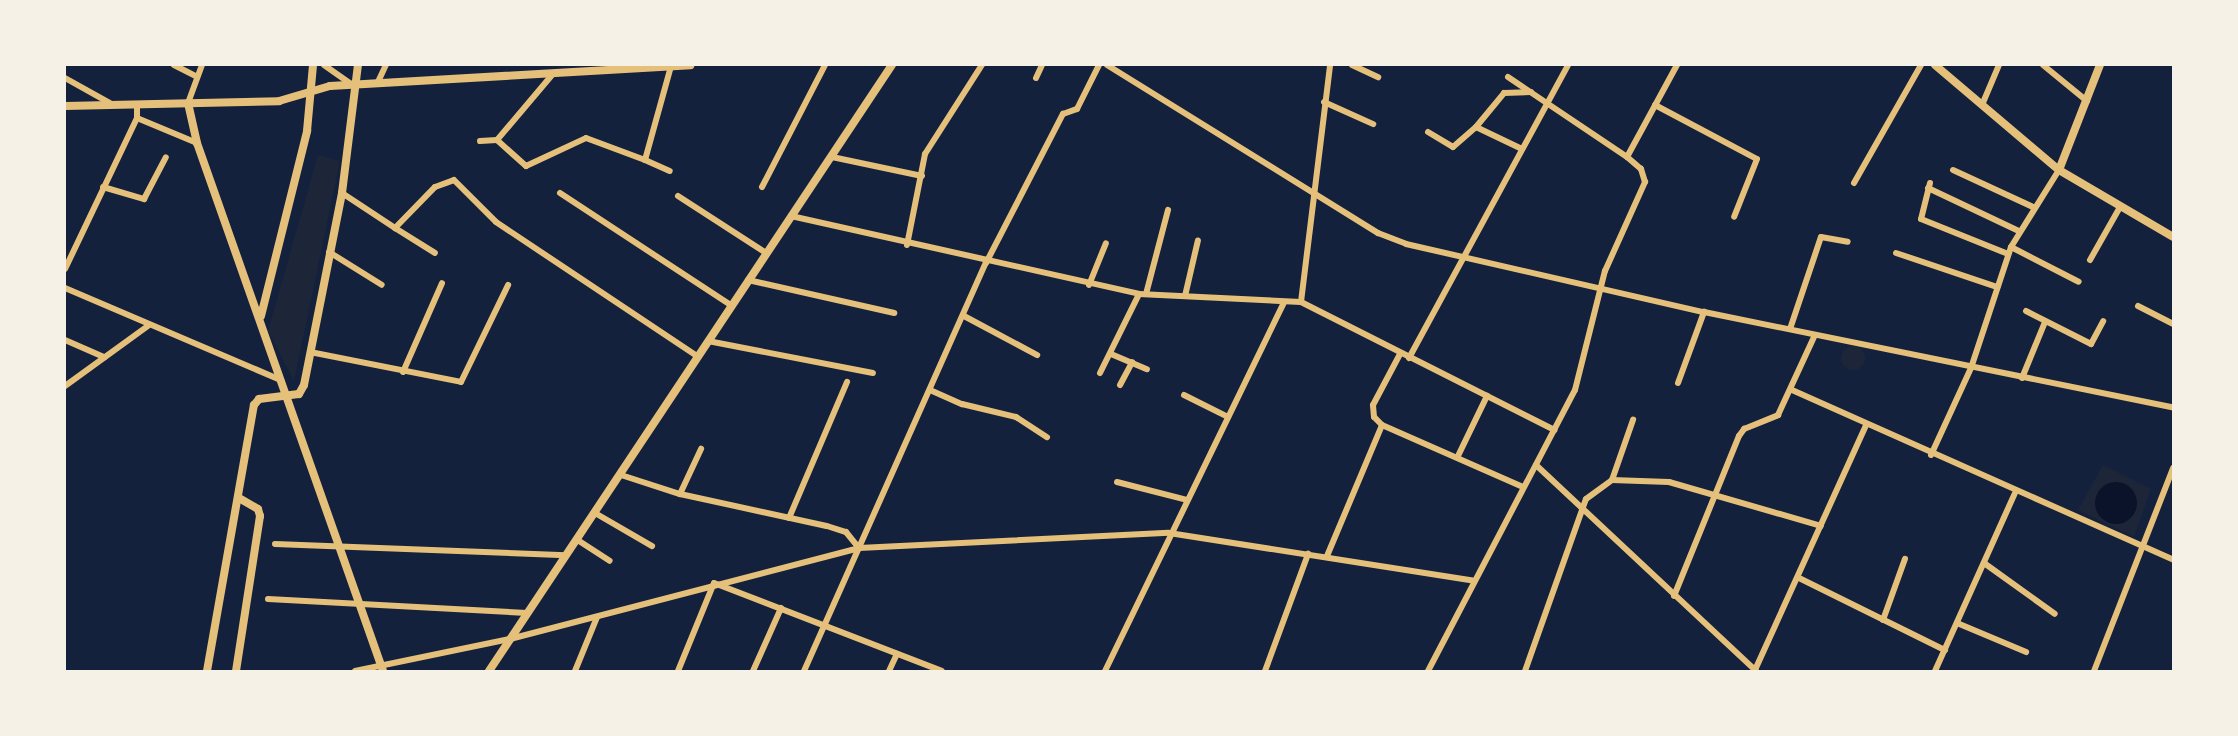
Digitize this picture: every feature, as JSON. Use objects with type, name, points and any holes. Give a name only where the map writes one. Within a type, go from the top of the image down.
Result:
[{"type":"street","points":[[174,65],[196,76]]},
{"type":"street","points":[[202,65],[188,103],[197,143],[289,395],[382,669]]},
{"type":"street","points":[[261,316],[307,131],[313,65]]},
{"type":"street","points":[[324,65],[355,87]]},
{"type":"street","points":[[207,671],[254,405],[259,399],[302,391],[342,193],[358,65]]},
{"type":"street","points":[[376,86],[386,65]]},
{"type":"street","points":[[522,77],[526,65]]},
{"type":"street","points":[[65,106],[279,101],[330,86],[376,86],[690,65]]},
{"type":"street","points":[[762,187],[825,65]]},
{"type":"street","points":[[489,671],[892,65]]},
{"type":"street","points":[[907,245],[933,138],[982,65]]},
{"type":"street","points":[[1036,78],[1042,65]]},
{"type":"street","points":[[804,671],[986,263],[1063,114],[1077,109],[1100,65]]},
{"type":"street","points":[[1107,65],[1378,233],[1462,256],[1704,312],[2173,407]]},
{"type":"street","points":[[1301,302],[1311,191],[1330,65]]},
{"type":"street","points":[[1352,65],[1378,77]]},
{"type":"street","points":[[1409,358],[1568,65]]},
{"type":"street","points":[[1627,158],[1677,65]]},
{"type":"street","points":[[1854,183],[1921,65]]},
{"type":"street","points":[[1982,105],[1998,65]]},
{"type":"street","points":[[2043,65],[2087,101]]},
{"type":"street","points":[[1931,455],[1971,368],[2010,251],[2033,207],[2059,170],[2100,65]]},
{"type":"street","points":[[645,160],[671,66]]},
{"type":"street","points":[[1941,67],[2059,170],[2173,237]]},
{"type":"street","points":[[497,140],[552,75]]},
{"type":"street","points":[[1428,671],[1575,390],[1599,289],[1645,181],[1641,169],[1627,158],[1508,77]]},
{"type":"street","points":[[65,78],[110,103]]},
{"type":"street","points":[[1428,132],[1453,147],[1476,127],[1504,93],[1533,92]]},
{"type":"street","points":[[1324,102],[1373,124]]},
{"type":"street","points":[[65,269],[137,118],[137,104]]},
{"type":"street","points":[[1655,105],[1757,159],[1734,216]]},
{"type":"street","points":[[137,118],[197,143]]},
{"type":"street","points":[[1476,127],[1522,149]]},
{"type":"street","points":[[480,141],[497,140],[526,166],[586,138],[670,171]]},
{"type":"street","points":[[103,187],[144,199],[166,157]]},
{"type":"street","points":[[832,157],[922,176]]},
{"type":"street","points":[[1953,170],[2033,207]]},
{"type":"street","points":[[396,228],[435,187],[454,180],[496,222],[697,356]]},
{"type":"street","points":[[2019,231],[1929,186],[1921,219],[2010,251],[2079,282]]},
{"type":"street","points":[[342,193],[435,253]]},
{"type":"street","points":[[560,193],[732,306]]},
{"type":"street","points":[[678,196],[766,253]]},
{"type":"street","points":[[2090,260],[2120,207]]},
{"type":"street","points":[[1100,373],[1143,294],[1168,209]]},
{"type":"street","points":[[791,216],[1089,285],[1143,294],[1301,302],[1554,430]]},
{"type":"street","points":[[1790,329],[1821,237],[1848,242]]},
{"type":"street","points":[[1185,296],[1198,240]]},
{"type":"street","points":[[1089,285],[1106,243]]},
{"type":"street","points":[[329,252],[382,285]]},
{"type":"street","points":[[1896,253],[1997,288]]},
{"type":"street","points":[[748,280],[894,313]]},
{"type":"street","points":[[403,372],[442,284]]},
{"type":"street","points":[[310,352],[461,382],[508,285]]},
{"type":"street","points":[[65,288],[148,326],[283,381]]},
{"type":"street","points":[[1105,671],[1169,533],[1284,303]]},
{"type":"street","points":[[2138,306],[2173,324]]},
{"type":"street","points":[[2026,311],[2091,344],[2103,321]]},
{"type":"street","points":[[1678,383],[1704,312]]},
{"type":"street","points":[[964,316],[1037,355]]},
{"type":"street","points":[[2022,378],[2045,322]]},
{"type":"street","points":[[65,386],[148,326]]},
{"type":"street","points":[[1674,596],[1739,436],[1744,429],[1778,415],[1792,390],[1815,335]]},
{"type":"street","points":[[65,340],[104,357]]},
{"type":"street","points":[[708,341],[873,373]]},
{"type":"street","points":[[1111,354],[1147,369]]},
{"type":"street","points":[[1400,354],[1373,405],[1374,417],[1382,425],[1458,456],[1523,487]]},
{"type":"street","points":[[1121,385],[1132,362]]},
{"type":"street","points":[[789,518],[848,382]]},
{"type":"street","points":[[930,390],[962,404],[1016,417],[1047,437]]},
{"type":"street","points":[[1792,390],[2015,493],[2173,560]]},
{"type":"street","points":[[1184,395],[1228,417]]},
{"type":"street","points":[[1458,456],[1487,396]]},
{"type":"street","points":[[1612,480],[1633,420]]},
{"type":"street","points":[[1327,556],[1382,425]]},
{"type":"street","points":[[1536,464],[1755,671],[1866,425]]},
{"type":"street","points":[[680,494],[701,449]]},
{"type":"street","points":[[2094,671],[2173,468]]},
{"type":"street","points":[[621,475],[680,494],[846,533],[859,548]]},
{"type":"street","points":[[1525,671],[1584,508],[1593,490],[1612,480],[1669,482],[1821,526]]},
{"type":"street","points":[[1117,482],[1186,500]]},
{"type":"street","points":[[1935,671],[2015,493]]},
{"type":"street","points":[[236,671],[260,516],[258,509],[239,498]]},
{"type":"street","points":[[594,513],[652,546]]},
{"type":"street","points":[[355,671],[382,669],[510,639],[714,583],[859,548],[1169,533],[1474,581]]},
{"type":"street","points":[[576,539],[610,561]]},
{"type":"street","points":[[275,544],[566,555]]},
{"type":"street","points":[[1265,671],[1308,554]]},
{"type":"street","points":[[1883,620],[1905,559]]},
{"type":"street","points":[[1984,562],[2055,614]]},
{"type":"street","points":[[1798,578],[1945,650]]},
{"type":"street","points":[[714,583],[942,671]]},
{"type":"street","points":[[678,671],[714,583]]},
{"type":"street","points":[[268,599],[527,613]]},
{"type":"street","points":[[754,671],[781,608]]},
{"type":"street","points":[[575,671],[597,617]]},
{"type":"street","points":[[1957,623],[2026,652]]},
{"type":"street","points":[[889,671],[897,654]]},
{"type":"shaded area","points":[[318,155],[340,161],[294,381],[268,331]]},
{"type":"shaded area","points":[[1853,346],[1861,350],[1865,358],[1861,366],[1853,370],[1845,366],[1841,358],[1845,350]]},
{"type":"shaded area","points":[[2103,465],[2151,489],[2134,537],[2078,510]]},
{"type":"shaded area","points":[[2116,482],[2131,488],[2137,503],[2131,518],[2116,524],[2101,518],[2095,503],[2101,488]]}]
